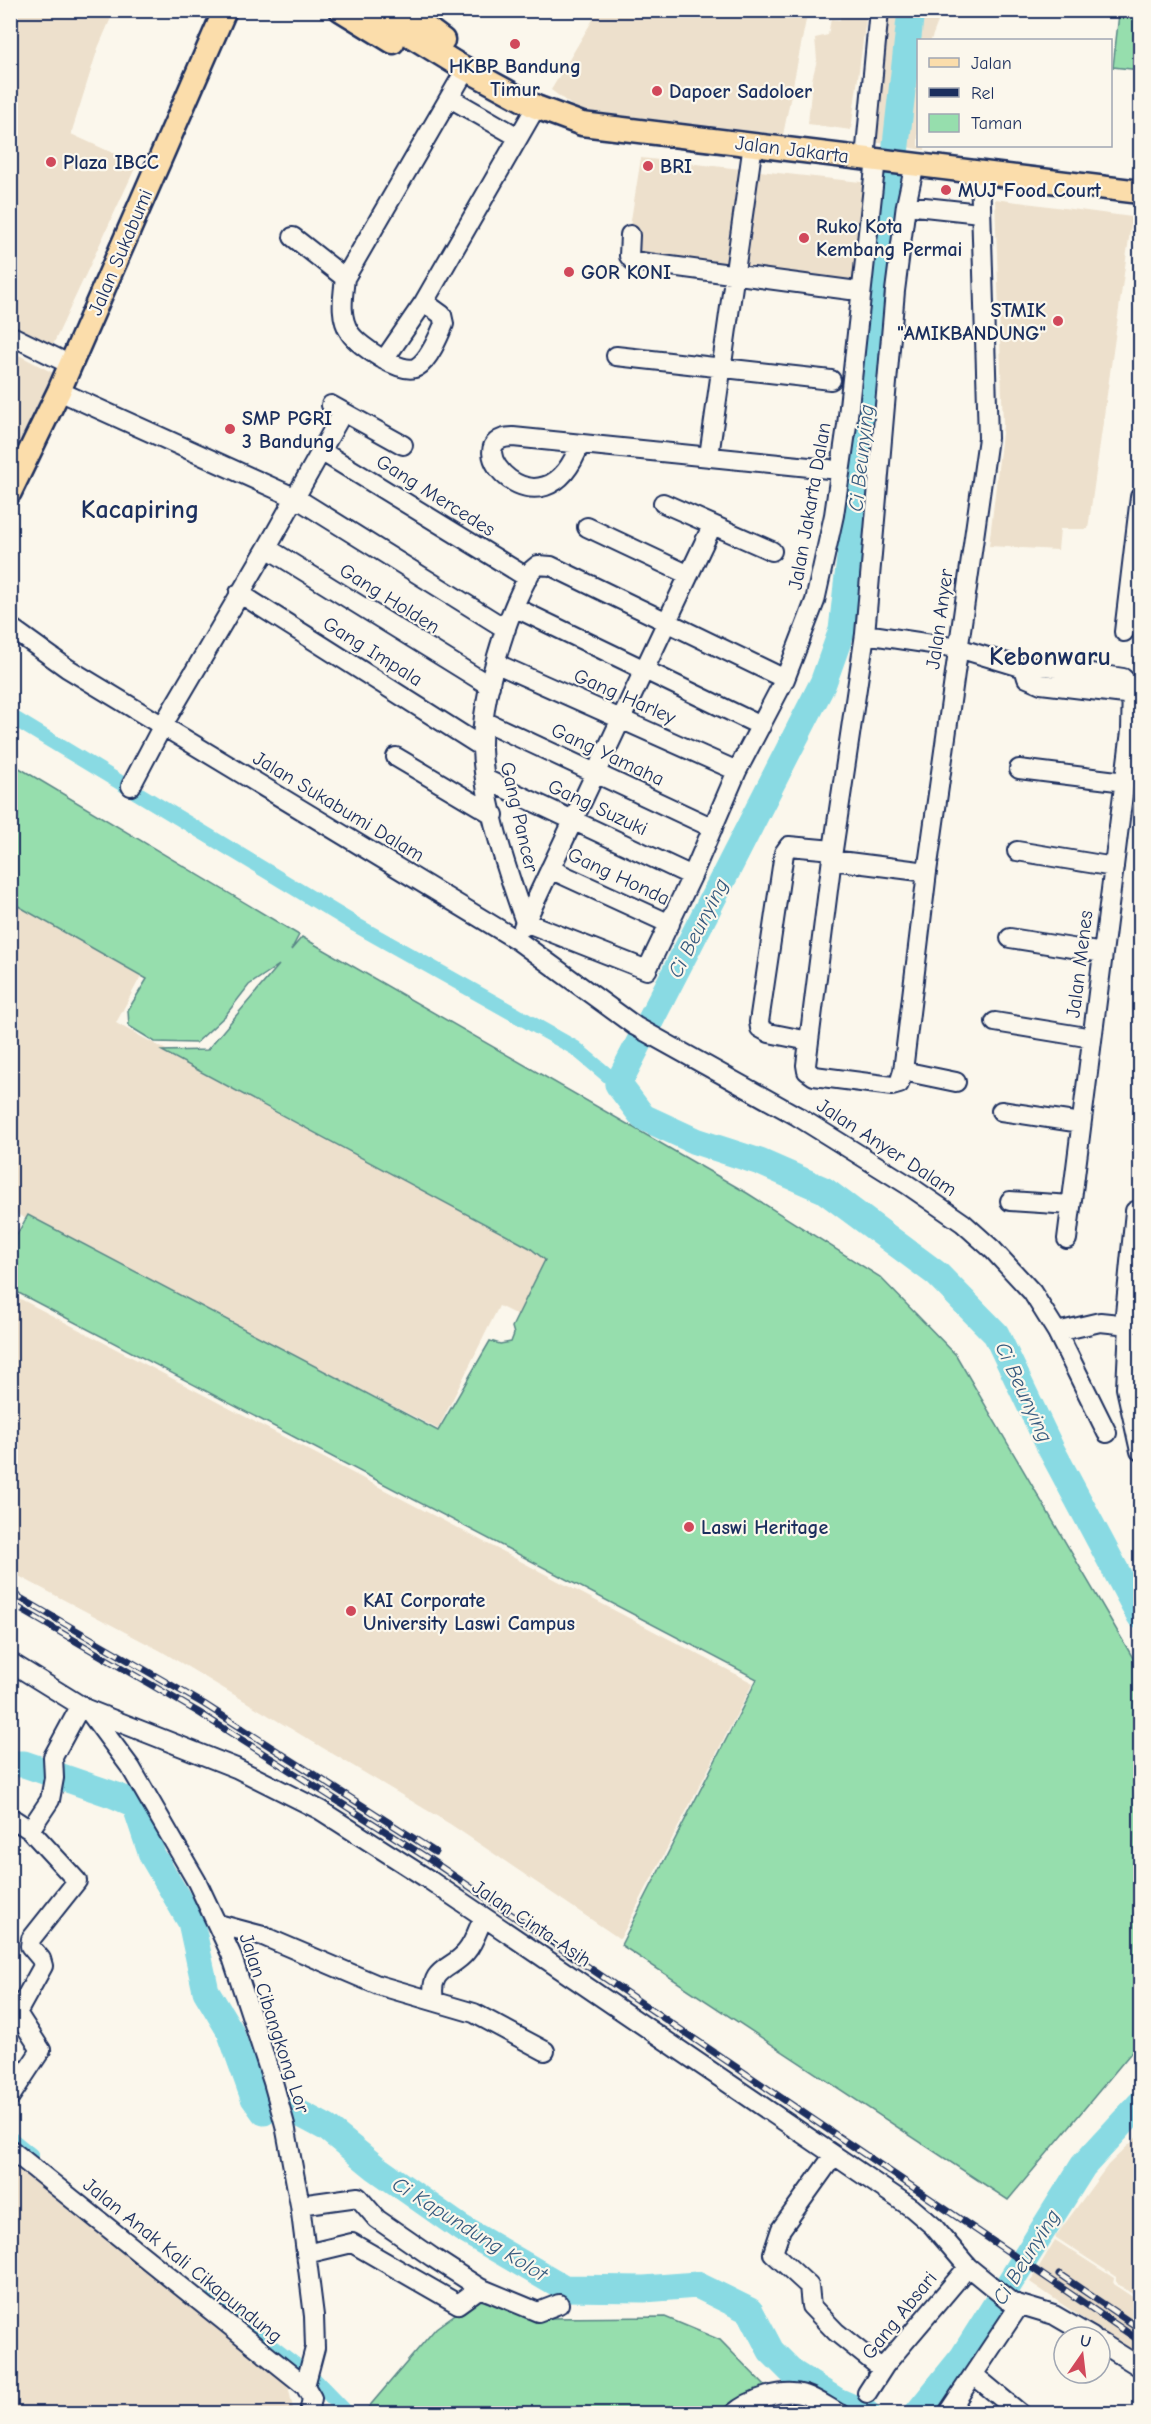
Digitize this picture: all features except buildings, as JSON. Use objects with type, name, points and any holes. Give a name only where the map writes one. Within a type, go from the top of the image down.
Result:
[{"type":"main road","name":"Jalan Sukabumi","points":[[10,492],[59,391],[225,10]]},
{"type":"main road","name":"Jalan Jakarta","points":[[341,10],[358,23],[438,67],[462,67],[536,107],[582,124],[1140,192]]},
{"type":"main road","points":[[369,10],[401,19],[452,46],[462,67]]},
{"type":"street","name":"Jalan Jakarta Dalan","points":[[525,922],[647,970],[692,876],[737,771],[785,679],[815,601],[834,515],[848,425],[874,159],[879,10]]},
{"type":"street","points":[[424,302],[442,315],[444,324],[419,367],[401,370],[350,334],[342,302],[345,278],[450,98],[462,67]]},
{"type":"street","points":[[450,98],[518,136]]},
{"type":"street","points":[[384,360],[424,302],[536,107]]},
{"type":"street","points":[[709,456],[753,144]]},
{"type":"street","points":[[913,164],[895,291],[865,634],[806,1065],[807,1071],[814,1076],[892,1086],[901,1081],[903,1071],[956,1082]]},
{"type":"street","name":"Jalan Anyer","points":[[903,1071],[927,872],[988,438],[980,172]]},
{"type":"street","points":[[906,205],[980,213]]},
{"type":"street","points":[[630,235],[629,256],[633,261],[850,290]]},
{"type":"street","points":[[293,237],[345,278]]},
{"type":"street","points":[[10,335],[71,364]]},
{"type":"street","points":[[616,356],[831,381]]},
{"type":"street","points":[[59,391],[296,498],[506,629]]},
{"type":"street","points":[[131,786],[163,725],[296,498],[321,451],[337,409],[403,445]]},
{"type":"street","points":[[580,444],[829,469]]},
{"type":"street","name":"Gang Mercedes","points":[[321,451],[528,578]]},
{"type":"street","points":[[1124,632],[1140,497]]},
{"type":"street","points":[[663,503],[772,551]]},
{"type":"street","points":[[517,939],[712,526]]},
{"type":"street","points":[[588,527],[689,575]]},
{"type":"street","name":"Gang Holden","points":[[267,548],[490,686]]},
{"type":"street","points":[[528,578],[538,565],[551,566],[785,679]]},
{"type":"street","name":"Gang Pancer","points":[[525,922],[506,864],[485,779],[482,747],[484,721],[495,663],[506,629],[528,578]]},
{"type":"street","name":"Gang Impala","points":[[239,593],[482,747]]},
{"type":"street","points":[[516,608],[761,726]]},
{"type":"street","name":"Jalan Sukabumi Dalam","points":[[12,629],[67,668],[517,939],[635,1026]]},
{"type":"street","name":"Jalan Menes","points":[[865,634],[958,648],[1024,668],[1047,666],[1123,678],[1132,687],[1125,782],[1067,1239]]},
{"type":"street","name":"Gang Harley","points":[[495,663],[737,771]]},
{"type":"street","name":"Gang Yamaha","points":[[484,721],[713,828]]},
{"type":"street","points":[[396,757],[494,815]]},
{"type":"street","points":[[1019,769],[1125,782]]},
{"type":"street","name":"Gang Suzuki","points":[[485,779],[692,876]]},
{"type":"street","points":[[809,1041],[769,1033],[760,1028],[759,1022],[784,853],[789,846],[797,845],[833,855],[927,872]]},
{"type":"street","points":[[1017,851],[1114,867]]},
{"type":"street","name":"Gang Honda","points":[[550,869],[670,924]]},
{"type":"street","points":[[1010,938],[1103,953]]},
{"type":"street","points":[[995,1023],[1092,1038]]},
{"type":"street","name":"Jalan Anyer Dalam","points":[[635,1026],[797,1116],[908,1185],[963,1223],[1032,1292],[1057,1332],[1107,1433]]},
{"type":"street","points":[[1000,1111],[1081,1124]]},
{"type":"street","points":[[1010,1201],[1071,1204]]},
{"type":"street","points":[[1135,1211],[1125,1314],[1135,1323]]},
{"type":"street","points":[[1057,1332],[1100,1322],[1135,1323]]},
{"type":"street","points":[[1135,1323],[1125,1388],[1140,1451]]},
{"type":"street","name":"Jalan Cinta-Asih","points":[[10,1662],[84,1707],[236,1768],[297,1798],[389,1854],[922,2216],[988,2286],[1015,2304]]},
{"type":"street","points":[[30,1830],[50,1800],[54,1753],[84,1707]]},
{"type":"street","name":"Jalan Cibangkong Lor","points":[[84,1707],[131,1768],[197,1882],[231,1954],[285,2125],[300,2205],[315,2330],[315,2348],[307,2378]]},
{"type":"street","points":[[10,1817],[30,1830],[77,1881],[31,1939],[30,1946],[41,1959],[43,1966],[14,2011],[39,2045],[41,2053],[10,2097]]},
{"type":"street","points":[[434,2000],[434,1982],[446,1966],[467,1951],[483,1917]]},
{"type":"street","points":[[218,1924],[263,1936],[378,1986],[434,2000],[490,2020],[545,2051]]},
{"type":"street","name":"Jalan Anak Kali Cikapundung","points":[[10,2149],[307,2378]]},
{"type":"street","points":[[834,2155],[781,2229],[773,2253],[809,2286],[811,2306],[836,2332],[882,2369]]},
{"type":"street","points":[[300,2205],[352,2195],[359,2197],[377,2219],[480,2288],[538,2312],[555,2307]]},
{"type":"street","points":[[306,2254],[352,2242],[458,2304],[480,2288]]},
{"type":"street","name":"Gang Absari","points":[[867,2393],[882,2369],[968,2267]]},
{"type":"street","points":[[947,2414],[975,2376],[1015,2304],[1054,2315],[1071,2325]]},
{"type":"street","points":[[1112,2350],[1140,2367]]},
{"type":"street","points":[[975,2376],[1021,2414]]},
{"type":"street","points":[[307,2378],[312,2398],[309,2413]]},
{"type":"street","points":[[733,2414],[770,2395],[790,2394],[806,2396],[840,2414]]},
{"type":"shaded area","points":[[10,11],[114,11],[98,48],[71,134],[137,164],[52,347],[11,327]]},
{"type":"shaded area","points":[[598,11],[768,11],[807,15],[783,135],[578,110],[551,90]]},
{"type":"shaded area","points":[[841,11],[867,11],[851,130],[808,124],[812,80],[817,60],[815,38],[828,35],[831,19],[840,20]]},
{"type":"shaded area","points":[[889,11],[942,11],[931,39],[917,39],[917,147],[925,147],[925,150],[873,142]]},
{"type":"shaded area","points":[[641,158],[870,183],[858,290],[624,263]]},
{"type":"shaded area","name":"STMIK \"AMIKBANDUNG\"","points":[[995,199],[1132,217],[1088,529],[1060,529],[1058,550],[989,546],[1003,425]]},
{"type":"shaded area","points":[[11,351],[55,374],[11,465]]},
{"type":"shaded area","points":[[10,882],[151,957],[116,1023],[547,1255],[519,1316],[499,1306],[438,1429],[11,1211]]},
{"type":"shaded area","name":"KAI Corporate University Laswi Campus","points":[[11,1294],[753,1683],[620,1939],[450,1824],[161,1651],[11,1572]]},
{"type":"shaded area","points":[[1140,2134],[1140,2299],[1116,2283],[1116,2277],[1055,2237],[1108,2165]]},
{"type":"shaded area","points":[[10,2155],[287,2381],[294,2413],[11,2413]]},
{"type":"shaded area","points":[[1055,2240],[1114,2278],[1113,2284],[1140,2302],[1140,2358],[1112,2339],[1112,2325],[1092,2325],[1030,2282]]},
{"type":"green space","points":[[1119,14],[1140,16],[1140,70],[1113,67]]},
{"type":"green space","points":[[11,763],[299,935],[291,950],[302,937],[747,1193],[880,1277],[956,1355],[1140,1670],[1140,2042],[1008,2200],[621,1945],[757,1679],[11,1289],[11,1245],[28,1215],[438,1431],[490,1341],[500,1344],[511,1342],[514,1334],[512,1327],[545,1260],[530,1248],[162,1051],[207,1050],[279,965],[249,985],[225,1016],[196,1043],[155,1042],[129,1026],[128,1010],[147,979],[11,902]]},
{"type":"green space","points":[[476,2299],[549,2318],[665,2317],[720,2340],[767,2388],[740,2413],[373,2414],[367,2409],[436,2328]]},
{"type":"waterway","name":"Ci Beunying","points":[[911,10],[842,630],[823,683],[618,1084],[643,1117],[695,1141],[760,1162],[824,1190],[937,1274],[996,1334],[1051,1449],[1140,1616]]},
{"type":"waterway","points":[[10,716],[356,925],[575,1048],[618,1084]]},
{"type":"waterway","name":"Ci Kapundung Kolot","points":[[10,1764],[24,1764],[135,1804],[152,1855],[191,1922],[206,1991],[230,2031],[254,2098],[264,2112]]},
{"type":"waterway","name":"Ci Beunying","points":[[917,2414],[963,2357],[1083,2166],[1140,2104]]},
{"type":"waterway","name":"Ci Kapundung Kolot","points":[[295,2111],[327,2128],[376,2168],[461,2228],[564,2288],[644,2289],[697,2285],[750,2311],[771,2351],[794,2374],[837,2401],[867,2414]]},
{"type":"waterway","points":[[10,2138],[31,2155]]},
{"type":"waterway","points":[[211,2300],[315,2380],[348,2414]]},
{"type":"railway","points":[[10,1592],[204,1704],[435,1852]]},
{"type":"railway","points":[[10,1603],[198,1712],[429,1859],[1140,2341]]},
{"type":"railway","points":[[1059,2274],[1140,2329]]},
{"type":"place","name":"HKBP Bandung Timur","points":[[515,44]]},
{"type":"place","name":"Dapoer Sadoloer","points":[[657,91]]},
{"type":"place","name":"Plaza IBCC","points":[[51,162]]},
{"type":"place","name":"BRI","points":[[648,166]]},
{"type":"place","name":"MUJ Food Court","points":[[946,190]]},
{"type":"place","name":"Ruko Kota Kembang Permai","points":[[804,238]]},
{"type":"place","name":"GOR KONI","points":[[569,272]]},
{"type":"place","name":"STMIK \"AMIKBANDUNG\"","points":[[1058,321]]},
{"type":"place","name":"SMP PGRI 3 Bandung","points":[[230,429]]},
{"type":"place","name":"Laswi Heritage","points":[[689,1527]]},
{"type":"place","name":"KAI Corporate University Laswi Campus","points":[[351,1611]]},
{"type":"district","name":"Kacapiring","points":[[140,509]]},
{"type":"district","name":"Kebonwaru","points":[[1050,656]]}]
